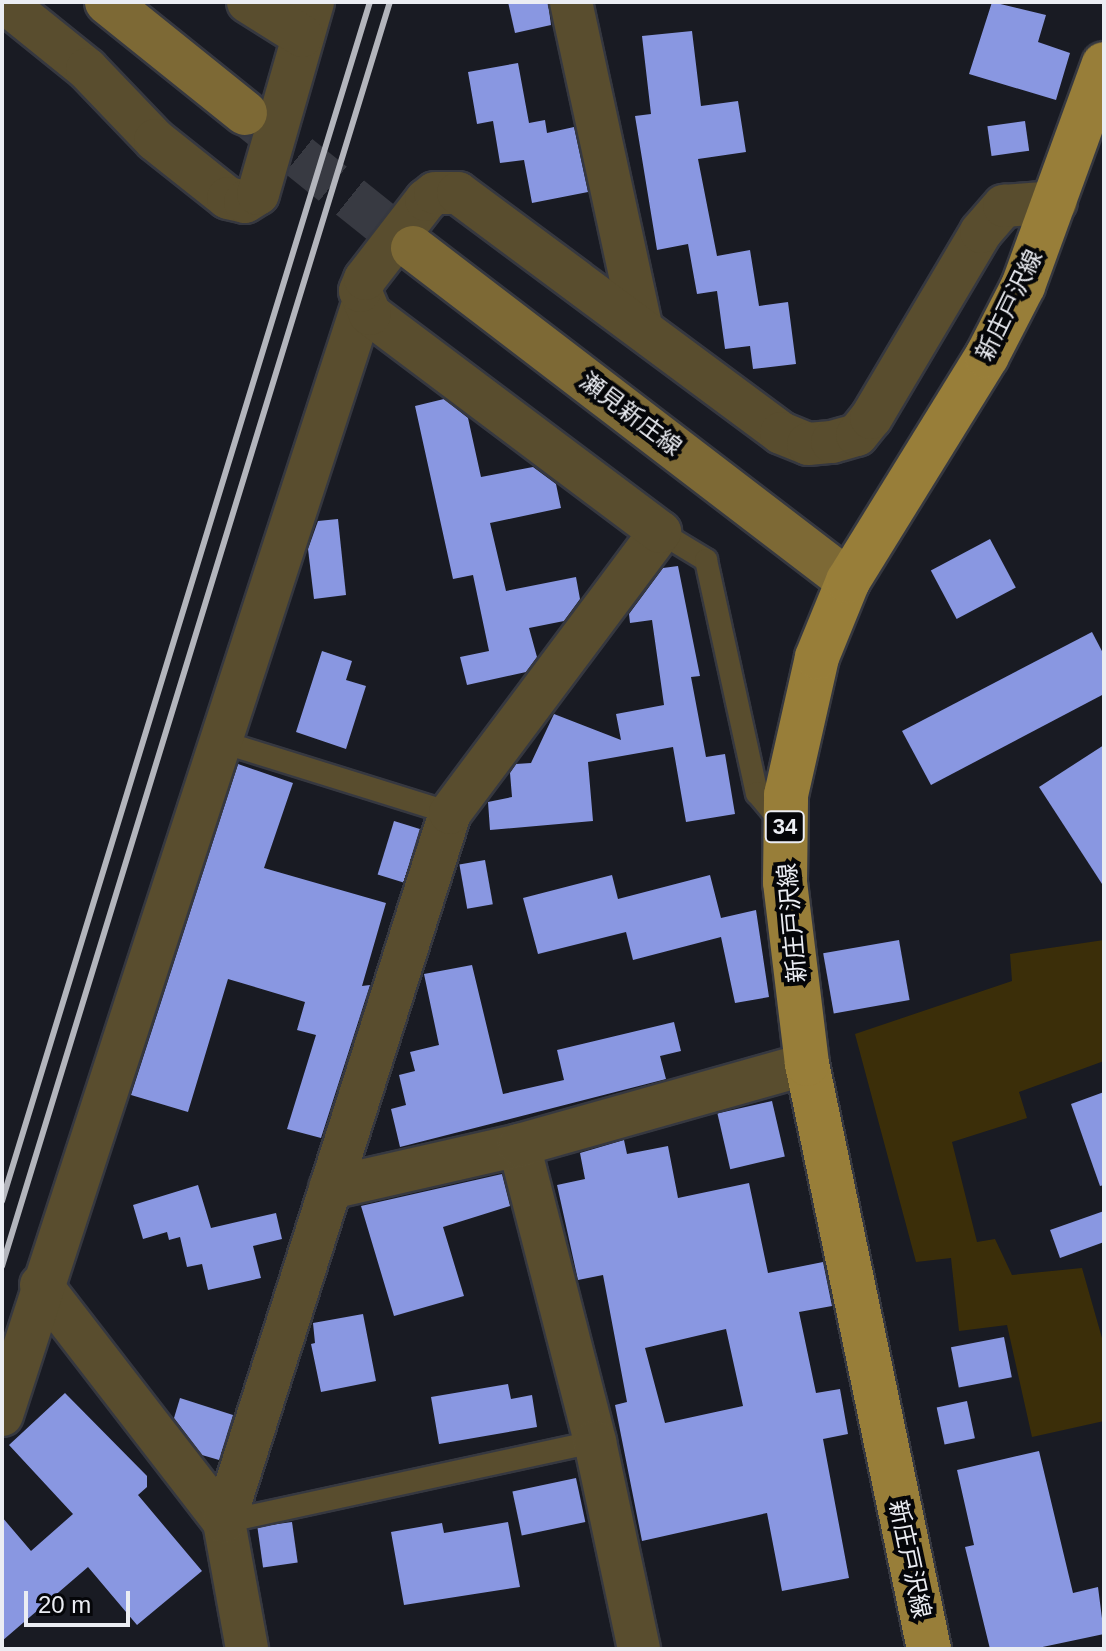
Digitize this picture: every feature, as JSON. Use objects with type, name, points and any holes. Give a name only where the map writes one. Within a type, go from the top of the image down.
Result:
[{"type":"main road","points":[[107,2],[245,113]]},
{"type":"main road","name":"新庄戸沢線","points":[[929,1649],[807,1064],[785,882],[785,827],[798,724],[817,657],[848,581],[987,356],[1056,202],[1104,64]]},
{"type":"main road","name":"瀬見新庄線","points":[[413,248],[848,581]]},
{"type":"street","points":[[4,2],[87,69],[155,140],[228,198],[245,202],[258,194],[307,19],[248,2]]},
{"type":"street","points":[[571,2],[641,325]]},
{"type":"street","points":[[2,1415],[41,1285],[363,303],[365,279],[426,200],[445,191],[470,199],[781,433],[808,444],[857,435],[871,418],[981,232],[1004,206],[1056,202]]},
{"type":"street","points":[[224,1522],[450,813],[660,532],[370,314],[363,303]]},
{"type":"street","points":[[330,1188],[519,1145],[807,1064]]},
{"type":"street","points":[[519,1145],[595,1442],[639,1649]]},
{"type":"street","points":[[41,1285],[224,1522],[247,1649]]},
{"type":"lane","points":[[660,532],[706,560],[757,793],[785,827]]},
{"type":"lane","points":[[219,741],[450,813]]},
{"type":"lane","points":[[224,1522],[595,1442]]},
{"type":"shaded area","points":[[1104,940],[1104,1061],[1019,1092],[1027,1118],[952,1142],[977,1242],[995,1239],[1012,1275],[1082,1268],[1104,1345],[1104,1421],[1032,1437],[1007,1325],[959,1331],[951,1258],[916,1262],[855,1034],[1012,981],[1010,954]]},
{"type":"building","points":[[508,2],[548,2],[551,25],[515,33]]},
{"type":"building","points":[[992,2],[1046,15],[1038,42],[1070,53],[1056,100],[969,74]]},
{"type":"building","points":[[692,31],[701,106],[738,101],[746,152],[698,159],[717,256],[750,250],[759,306],[788,302],[796,364],[753,369],[750,346],[725,349],[717,291],[697,294],[688,244],[657,250],[635,116],[651,114],[642,36]]},
{"type":"building","points":[[518,63],[529,123],[545,120],[547,133],[574,127],[588,192],[532,203],[524,160],[500,163],[493,121],[477,124],[468,72]]},
{"type":"building","points":[[1025,121],[1029,151],[992,156],[987,126]]},
{"type":"building","points":[[444,399],[468,418],[481,477],[533,467],[556,484],[561,508],[490,523],[506,591],[576,577],[580,599],[564,621],[529,628],[537,657],[526,672],[467,685],[460,657],[489,651],[473,575],[453,579],[415,406]]},
{"type":"building","points":[[338,519],[346,595],[314,599],[308,549],[318,521]]},
{"type":"building","points":[[990,539],[1016,588],[957,619],[931,570]]},
{"type":"building","points":[[678,566],[700,676],[691,677],[706,757],[725,754],[735,814],[686,822],[673,747],[588,762],[593,821],[490,830],[488,802],[512,797],[510,773],[516,764],[531,763],[554,714],[621,740],[616,714],[664,705],[652,620],[630,623],[629,614],[663,568]]},
{"type":"building","points":[[1092,632],[1104,655],[1104,694],[931,785],[902,731]]},
{"type":"building","points":[[322,651],[352,661],[346,680],[366,686],[346,749],[296,732]]},
{"type":"building","points":[[1104,745],[1104,887],[1039,787]]},
{"type":"building","points":[[238,764],[293,783],[264,868],[386,903],[362,986],[370,985],[321,1138],[287,1129],[316,1035],[297,1030],[305,1002],[228,979],[188,1112],[131,1095]]},
{"type":"building","points":[[394,821],[420,829],[403,882],[378,875]]},
{"type":"building","points":[[485,860],[493,904],[467,909],[459,865]]},
{"type":"building","points":[[612,875],[618,899],[710,875],[721,918],[756,910],[769,997],[735,1003],[721,937],[633,960],[626,932],[538,954],[523,898]]},
{"type":"building","points":[[899,940],[910,1000],[834,1013],[823,953]]},
{"type":"building","points":[[472,965],[503,1094],[564,1080],[557,1050],[674,1022],[681,1051],[660,1056],[666,1079],[400,1147],[391,1109],[406,1105],[399,1075],[415,1071],[410,1052],[439,1045],[424,974]]},
{"type":"building","points":[[1104,1092],[1104,1185],[1100,1186],[1071,1104]]},
{"type":"building","points":[[772,1101],[785,1157],[730,1169],[717,1114]]},
{"type":"building","points":[[624,1140],[627,1154],[668,1146],[678,1198],[749,1183],[768,1273],[823,1262],[832,1306],[799,1312],[816,1393],[840,1389],[848,1434],[823,1439],[849,1578],[782,1591],[767,1513],[642,1541],[615,1405],[627,1402],[603,1275],[578,1280],[557,1185],[585,1179],[580,1153]],"holes":[[[726,1329],[743,1406],[665,1423],[645,1348]]]},
{"type":"building","points":[[502,1174],[510,1206],[443,1227],[464,1296],[394,1316],[361,1206]]},
{"type":"building","points":[[198,1185],[211,1228],[276,1213],[282,1239],[253,1246],[261,1278],[208,1290],[202,1264],[187,1267],[180,1237],[169,1240],[167,1232],[143,1239],[133,1205]]},
{"type":"building","points":[[1104,1211],[1104,1242],[1060,1258],[1050,1230]]},
{"type":"building","points":[[363,1314],[376,1381],[321,1392],[311,1344],[315,1343],[313,1323]]},
{"type":"building","points":[[1004,1337],[1012,1377],[959,1388],[951,1347]]},
{"type":"building","points":[[508,1384],[511,1399],[532,1395],[537,1427],[439,1444],[431,1397]]},
{"type":"building","points":[[65,1393],[147,1476],[147,1487],[138,1495],[202,1571],[137,1625],[88,1567],[2,1641],[2,1517],[31,1551],[73,1514],[9,1445]]},
{"type":"building","points":[[180,1398],[233,1415],[219,1460],[202,1455],[174,1418]]},
{"type":"building","points":[[967,1401],[975,1438],[945,1445],[937,1407]]},
{"type":"building","points":[[1039,1451],[1073,1593],[1098,1587],[1104,1634],[1033,1649],[990,1649],[965,1547],[974,1545],[957,1470]]},
{"type":"building","points":[[576,1478],[585,1522],[522,1536],[512,1492]]},
{"type":"building","points":[[292,1522],[298,1563],[263,1567],[257,1527]]},
{"type":"building","points":[[508,1522],[520,1587],[404,1605],[391,1532],[442,1523],[444,1533]]},
{"type":"tunnel","points":[[247,115],[413,248]]},
{"type":"railway","points":[[2,1201],[370,2]]},
{"type":"railway","points":[[2,1266],[390,2]]}]
